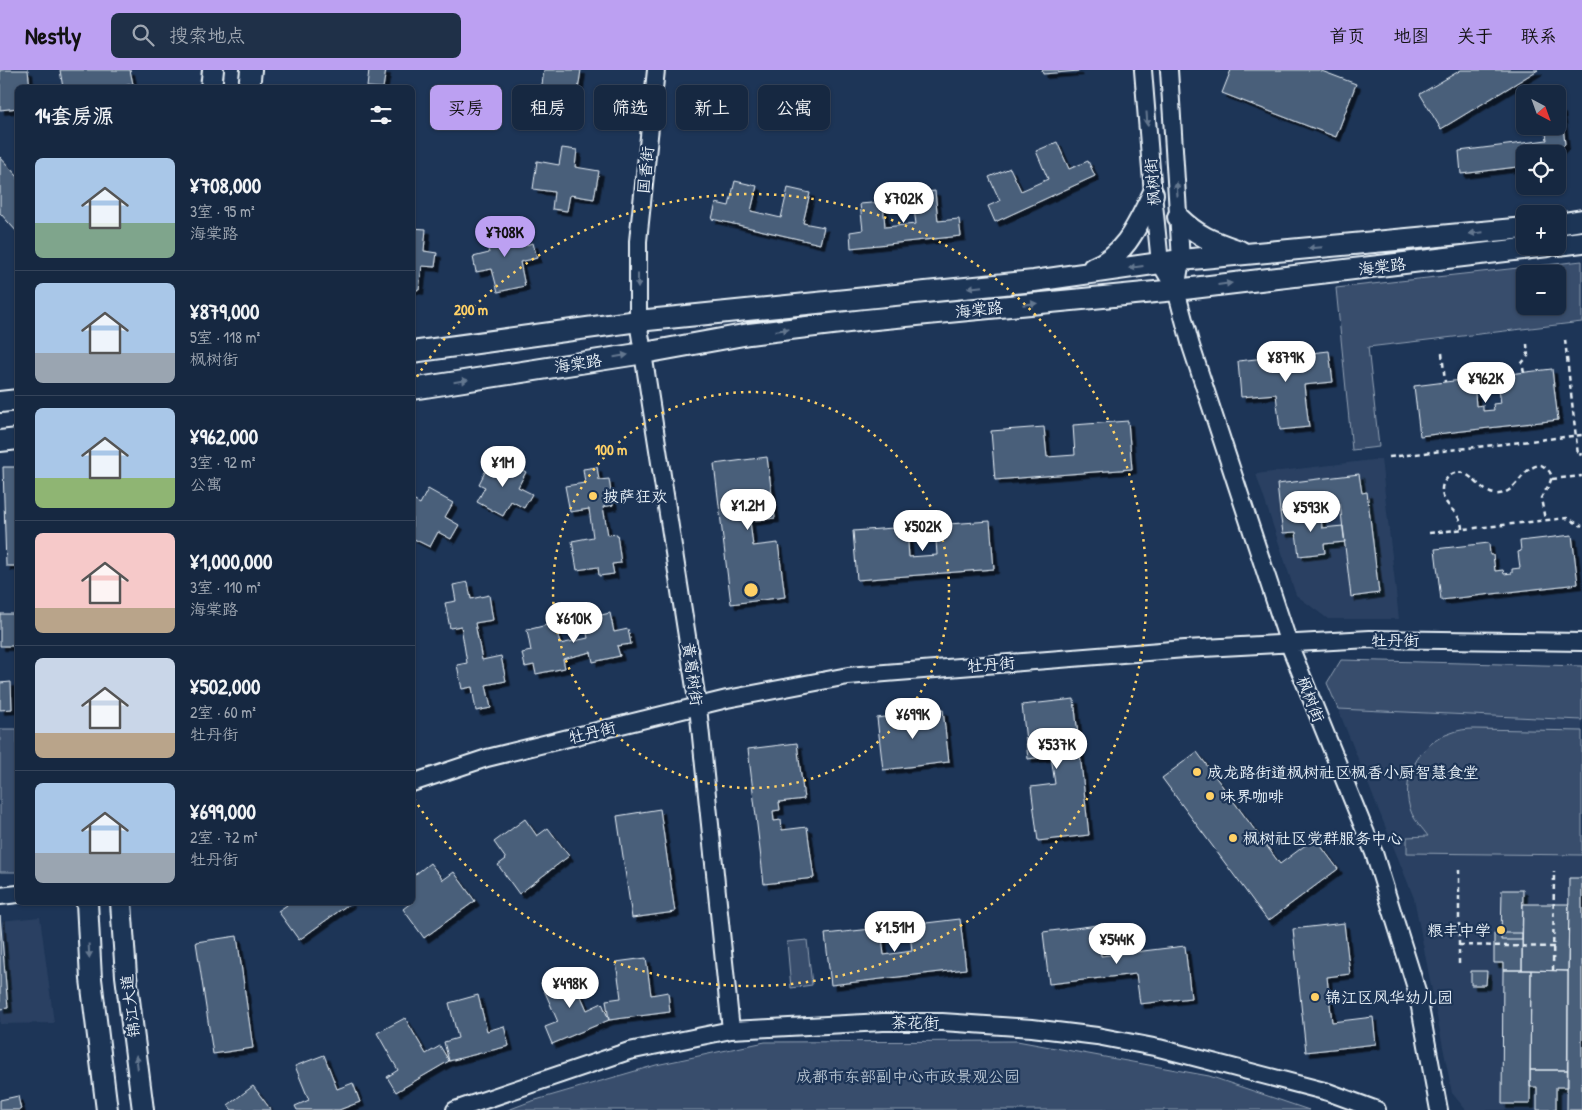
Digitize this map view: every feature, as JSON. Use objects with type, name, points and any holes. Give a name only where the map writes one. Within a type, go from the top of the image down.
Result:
[{"type":"main road","points":[[212,85],[213,70]]},
{"type":"main road","points":[[249,85],[251,70]]},
{"type":"main road","points":[[1074,275],[1109,261],[1119,252],[1134,230],[1153,194]]},
{"type":"main road","points":[[1178,217],[1198,234],[1217,244],[1247,254]]},
{"type":"main road","points":[[1566,223],[1582,220]]},
{"type":"main road","name":"海棠路","points":[[415,352],[638,321],[1034,281],[1181,260],[1516,229]]},
{"type":"main road","points":[[1566,244],[1582,242]]},
{"type":"main road","name":"海棠路","points":[[415,389],[644,353],[749,334],[845,322],[1176,290],[1516,250]]},
{"type":"main road","points":[[0,402],[15,400]]},
{"type":"main road","points":[[0,441],[15,439]]},
{"type":"main road","points":[[87,905],[91,979],[107,1110]]},
{"type":"main road","name":"锦江大道","points":[[121,905],[126,976],[143,1110]]},
{"type":"street","name":"国香街","points":[[638,321],[638,241],[656,70]]},
{"type":"street","name":"枫树街","points":[[1143,70],[1160,264],[1176,290],[1191,346],[1289,644],[1374,853],[1417,991],[1439,1110]]},
{"type":"street","name":"枫树街","points":[[1169,70],[1181,260],[1176,290]]},
{"type":"street","name":"黄葛树街","points":[[638,321],[698,707],[731,1030]]},
{"type":"street","name":"牡丹街","points":[[415,782],[487,758],[727,700],[848,676],[1176,650],[1370,639],[1582,642]]},
{"type":"street","points":[[0,896],[15,894]]},
{"type":"street","name":"茶花街","points":[[455,1110],[629,1050],[731,1030],[883,1022],[942,1022],[1032,1028],[1097,1036],[1217,1062],[1328,1092],[1377,1110]]},
{"type":"path","points":[[1565,340],[1578,455],[1582,454]]},
{"type":"path","points":[[1524,373],[1522,363],[1528,356],[1527,344]]},
{"type":"path","points":[[1442,353],[1445,382]]},
{"type":"path","points":[[1389,456],[1582,435]]},
{"type":"path","points":[[1462,529],[1461,520],[1442,494],[1442,487],[1448,477],[1460,473],[1466,474],[1485,492],[1492,495],[1506,493],[1519,482],[1530,468],[1541,465],[1550,472],[1552,479],[1541,498],[1546,520]]},
{"type":"path","points":[[1552,479],[1582,476]]},
{"type":"path","points":[[1429,533],[1567,518],[1582,526]]},
{"type":"path","points":[[1458,964],[1459,870]]},
{"type":"path","points":[[1554,872],[1554,970]]},
{"type":"path","points":[[1459,945],[1554,948]]},
{"type":"shaded area","points":[[1381,459],[1399,619],[1328,619],[1296,595],[1256,474]]},
{"type":"shaded area","name":"粮丰中学","points":[[1338,709],[1582,720],[1582,1110],[1466,1110],[1452,1093],[1414,898]]},
{"type":"shaded area","points":[[40,917],[54,1023],[0,1024],[0,921]]},
{"type":"green space","points":[[1582,261],[1582,322],[1368,347],[1379,447],[1352,450],[1336,288],[1516,268],[1516,315],[1566,315],[1566,265],[1546,265]]},
{"type":"green space","points":[[1341,660],[1582,666],[1582,720],[1338,709],[1327,683]]},
{"type":"green space","points":[[0,729],[15,729],[15,872],[0,872]]},
{"type":"green space","points":[[1474,729],[1582,731],[1582,855],[1407,853],[1407,837],[1428,836],[1412,814],[1408,802],[1409,777],[1414,765],[1429,745],[1439,738],[1456,731]]},
{"type":"green space","points":[[807,940],[812,985],[791,988],[787,942]]},
{"type":"green space","name":"成都市东部副中心市政景观公园","points":[[1017,1041],[1209,1076],[1309,1110],[508,1110],[529,1102],[656,1065],[765,1042]]},
{"type":"building","points":[[0,70],[28,70],[30,85],[15,85],[15,108],[0,110]]},
{"type":"building","points":[[60,70],[130,70],[133,84],[128,85],[62,85]]},
{"type":"building","points":[[369,70],[386,70],[384,85],[367,85]]},
{"type":"building","points":[[544,70],[581,70],[579,85],[542,85]]},
{"type":"building","points":[[1042,70],[1078,70],[1079,71],[1043,74]]},
{"type":"building","points":[[1231,70],[1319,70],[1356,84],[1336,137],[1222,93]]},
{"type":"building","points":[[1461,70],[1538,70],[1441,129],[1420,94]]},
{"type":"building","points":[[1546,135],[1564,135],[1565,144],[1516,145],[1516,167],[1461,174],[1459,151],[1547,140]]},
{"type":"building","points":[[1057,142],[1069,169],[1088,161],[1095,176],[995,222],[988,206],[1000,201],[989,177],[1010,168],[1021,191],[1048,179],[1036,151]]},
{"type":"building","points":[[562,148],[577,150],[575,167],[599,171],[594,199],[570,195],[567,211],[552,209],[554,192],[533,189],[537,161],[559,165]]},
{"type":"building","points":[[0,157],[15,174],[15,230],[0,213]]},
{"type":"building","points":[[735,181],[757,186],[751,211],[781,218],[788,188],[810,193],[803,223],[824,227],[820,244],[712,219],[716,203],[729,206]]},
{"type":"building","points":[[935,191],[938,221],[959,219],[961,236],[851,248],[850,232],[863,230],[860,204],[883,202],[885,227],[916,224],[912,194]]},
{"type":"building","points":[[512,225],[517,247],[533,243],[537,258],[520,262],[525,286],[498,292],[492,269],[476,272],[473,257],[489,253],[484,232]]},
{"type":"building","points":[[415,228],[426,229],[424,251],[437,253],[435,267],[422,266],[419,290],[415,289]]},
{"type":"building","points":[[1329,351],[1333,382],[1304,385],[1309,427],[1280,430],[1276,394],[1241,397],[1238,361]]},
{"type":"building","points":[[1552,369],[1558,420],[1420,436],[1414,386],[1469,379],[1471,393],[1475,393],[1476,406],[1483,405],[1483,411],[1494,410],[1493,404],[1501,403],[1499,390],[1502,390],[1501,375]]},
{"type":"building","points":[[1128,421],[1132,469],[995,480],[991,431],[1044,427],[1047,457],[1075,455],[1073,425]]},
{"type":"building","points":[[767,457],[775,518],[750,521],[753,546],[778,543],[785,597],[731,604],[714,464]]},
{"type":"building","points":[[501,458],[526,472],[518,487],[532,494],[524,508],[511,501],[503,516],[477,502],[485,487],[479,484],[486,470],[493,473]]},
{"type":"building","points":[[3,467],[15,467],[15,566],[6,566]]},
{"type":"building","points":[[597,467],[599,480],[609,479],[613,505],[603,507],[608,535],[617,534],[621,563],[612,564],[614,574],[599,576],[598,567],[577,570],[572,541],[593,537],[589,509],[570,512],[565,486],[585,483],[583,469]]},
{"type":"building","points":[[1359,474],[1362,493],[1367,492],[1379,593],[1351,597],[1340,504],[1320,507],[1321,516],[1297,519],[1296,510],[1280,512],[1277,484]]},
{"type":"building","points":[[428,489],[453,503],[445,517],[459,525],[451,539],[438,532],[430,547],[415,540],[415,501],[420,504]]},
{"type":"building","points":[[1296,510],[1297,519],[1321,516],[1322,528],[1343,526],[1345,542],[1324,544],[1325,553],[1299,556],[1296,532],[1283,533],[1280,512]]},
{"type":"building","points":[[990,521],[994,569],[857,580],[853,531],[907,527],[909,557],[937,555],[935,525]]},
{"type":"building","points":[[1572,535],[1578,584],[1441,600],[1435,549],[1489,543],[1490,555],[1493,555],[1495,571],[1503,570],[1504,574],[1512,573],[1512,569],[1520,568],[1518,552],[1521,551],[1520,541]]},
{"type":"building","points":[[468,582],[471,599],[489,595],[493,620],[475,623],[482,660],[501,656],[506,681],[486,685],[491,708],[476,711],[472,687],[462,689],[457,665],[467,663],[461,626],[450,628],[445,603],[456,601],[453,585]]},
{"type":"building","points":[[610,613],[614,632],[628,629],[631,644],[617,646],[620,656],[593,662],[591,652],[563,659],[565,668],[536,674],[534,665],[525,667],[522,653],[531,651],[527,630],[555,623],[560,644],[588,638],[584,619]]},
{"type":"building","points":[[0,614],[15,614],[15,646],[0,646]]},
{"type":"building","points":[[11,682],[12,709],[0,710],[0,683]]},
{"type":"building","points":[[1074,699],[1089,835],[1038,841],[1031,787],[1055,784],[1051,756],[1028,759],[1022,705]]},
{"type":"building","points":[[943,710],[949,762],[883,770],[877,718]]},
{"type":"building","points":[[797,743],[804,799],[779,802],[780,810],[773,811],[774,821],[781,820],[782,830],[807,827],[814,878],[764,884],[748,749]]},
{"type":"building","points":[[1197,752],[1280,864],[1315,838],[1338,869],[1268,921],[1162,778]]},
{"type":"building","points":[[660,809],[675,912],[632,918],[617,816]]},
{"type":"building","points":[[525,819],[537,836],[548,828],[569,856],[519,894],[498,865],[506,859],[494,842]]},
{"type":"building","points":[[430,863],[443,880],[454,872],[475,901],[424,938],[403,909],[408,905],[415,905],[415,875]]},
{"type":"building","points":[[1569,878],[1582,878],[1582,1110],[1567,1110]]},
{"type":"building","points":[[1502,890],[1523,890],[1522,940],[1501,940]]},
{"type":"building","points":[[1523,904],[1569,904],[1568,971],[1522,970]]},
{"type":"building","points":[[287,905],[347,905],[299,940],[278,911]]},
{"type":"building","points":[[0,916],[8,1008],[0,1009]]},
{"type":"building","points":[[960,919],[966,969],[831,985],[825,934],[881,928],[884,955],[912,951],[909,925]]},
{"type":"building","name":"锦江区风华幼儿园","points":[[1344,923],[1350,974],[1327,977],[1332,1022],[1373,1017],[1376,1044],[1306,1052],[1293,929]]},
{"type":"building","points":[[1098,925],[1101,956],[1185,946],[1191,998],[1140,1004],[1136,974],[1049,984],[1043,932]]},
{"type":"building","points":[[1494,933],[1522,933],[1522,970],[1503,970],[1503,963],[1494,963]]},
{"type":"building","points":[[237,936],[253,1048],[213,1054],[196,942]]},
{"type":"building","points":[[646,958],[651,995],[668,992],[670,1012],[609,1020],[606,1000],[621,998],[616,962]]},
{"type":"building","points":[[1503,970],[1531,970],[1530,1104],[1502,1104]]},
{"type":"building","points":[[1531,970],[1568,971],[1568,1070],[1530,1070]]},
{"type":"building","points":[[570,971],[587,1010],[602,1003],[609,1020],[552,1044],[545,1027],[558,1022],[541,983]]},
{"type":"building","points":[[1471,971],[1487,971],[1486,985],[1471,985]]},
{"type":"building","points":[[478,995],[487,1031],[504,1026],[509,1046],[449,1061],[444,1042],[458,1038],[449,1003]]},
{"type":"building","points":[[405,1018],[426,1054],[440,1046],[449,1061],[396,1092],[387,1077],[398,1070],[377,1033]]},
{"type":"building","points":[[324,1055],[337,1089],[353,1083],[360,1102],[339,1110],[297,1110],[295,1106],[309,1100],[295,1066]]},
{"type":"building","points":[[1530,1070],[1568,1070],[1568,1087],[1556,1087],[1556,1110],[1537,1110],[1537,1087],[1530,1087]]},
{"type":"building","points":[[253,1086],[271,1110],[232,1110],[228,1105]]},
{"type":"building","points":[[18,1096],[21,1110],[0,1110],[0,1100]]},
{"type":"place","name":"披萨狂欢","points":[[593,496]]},
{"type":"place","name":"成龙路街道枫树社区枫香小厨智慧食堂","points":[[1197,772]]},
{"type":"place","name":"味界咖啡","points":[[1210,796]]},
{"type":"place","name":"枫树社区党群服务中心","points":[[1233,838]]},
{"type":"place","name":"粮丰中学","points":[[1501,930]]},
{"type":"place","name":"锦江区风华幼儿园","points":[[1315,997]]}]
